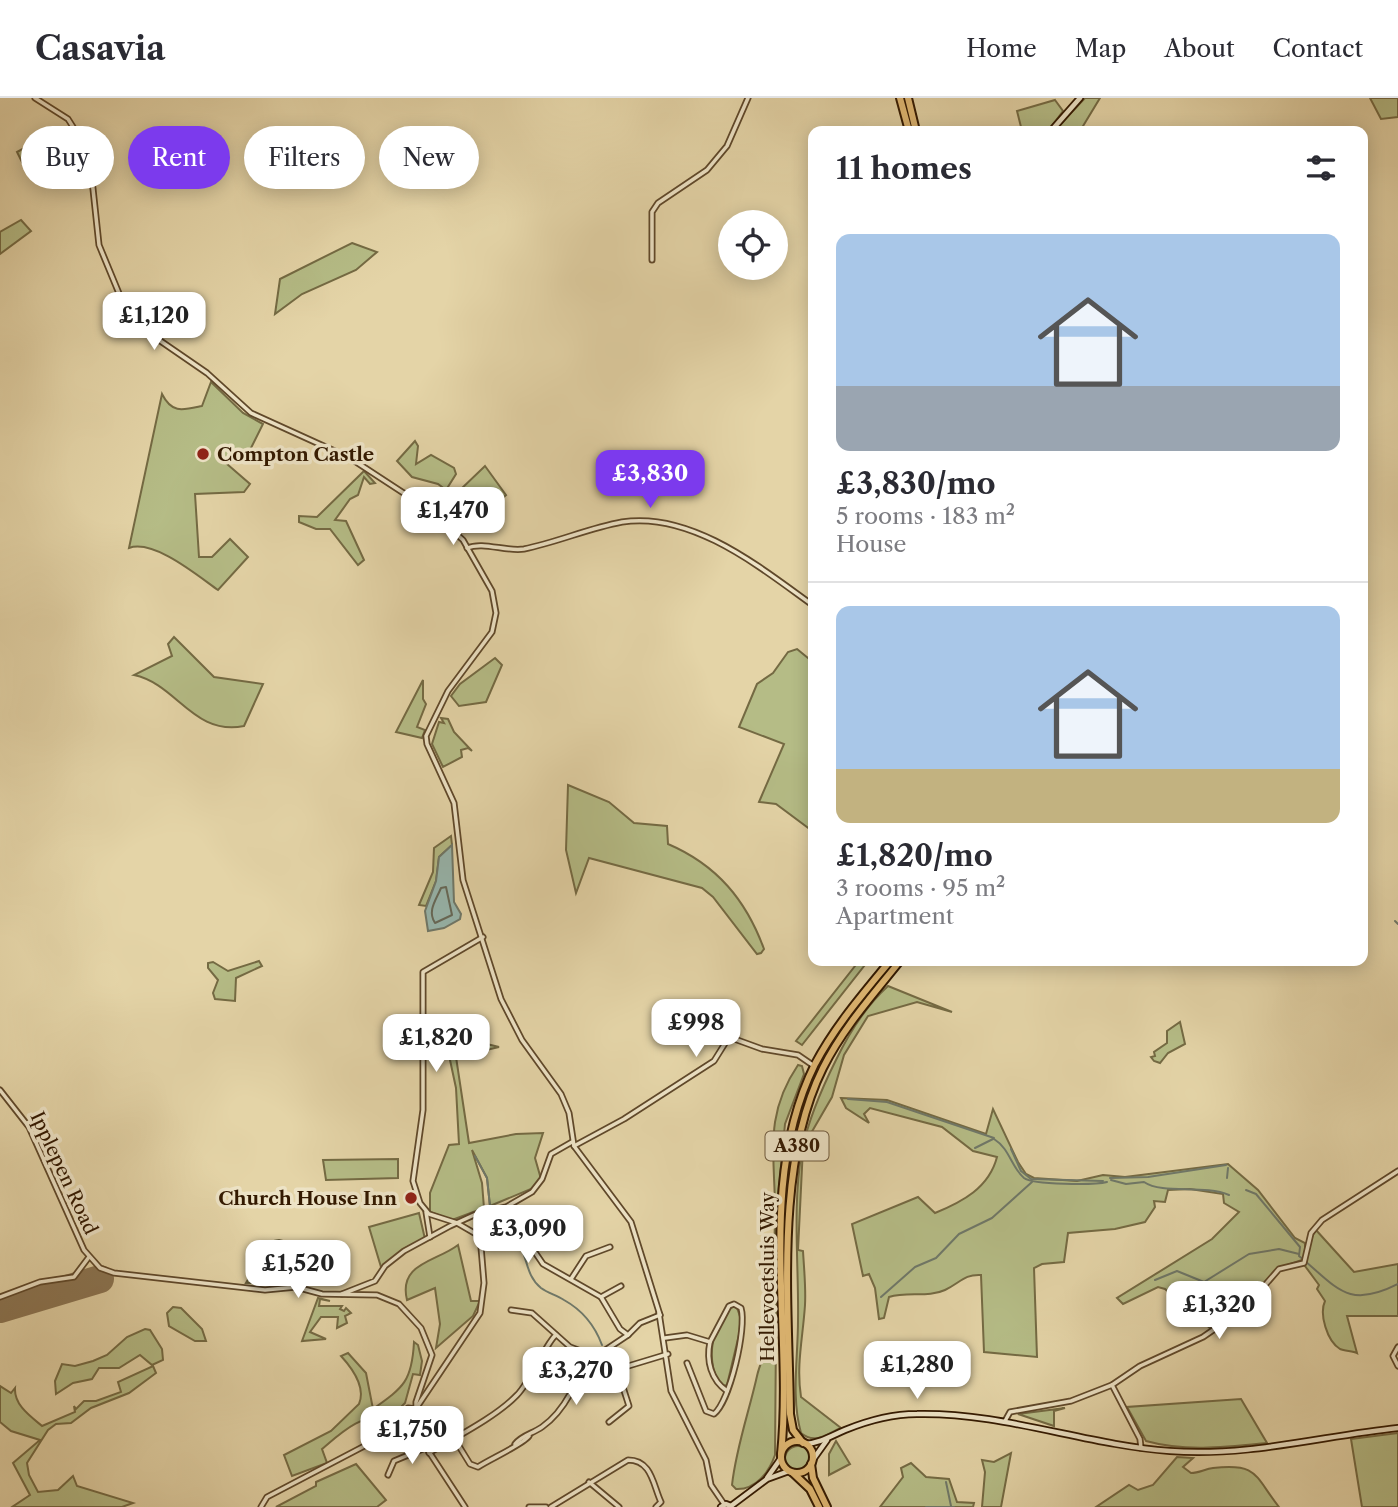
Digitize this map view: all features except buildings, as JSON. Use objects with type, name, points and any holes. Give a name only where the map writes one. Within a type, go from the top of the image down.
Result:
[{"type":"highway","points":[[900,98],[908,126]]},
{"type":"highway","points":[[908,98],[915,126]]},
{"type":"highway","name":"Hellevoetsluis Way","points":[[781,1456],[784,1171],[796,1112],[814,1066],[841,1021],[886,966]]},
{"type":"highway","name":"Hellevoetsluis Way","points":[[804,1443],[793,1430],[790,1414],[789,1232],[797,1142],[811,1096],[834,1048],[858,1011],[896,966]]},
{"type":"highway","points":[[819,1507],[804,1482],[790,1471],[781,1456],[788,1444],[804,1443],[811,1452],[813,1478],[827,1507]]},
{"type":"highway","points":[[790,1471],[802,1472],[811,1463]]},
{"type":"street","points":[[35,98],[68,118],[90,161],[99,245],[130,320],[207,373],[251,413],[335,450],[431,511],[460,536],[494,596],[496,613],[492,632],[448,691],[426,736],[454,803],[463,880],[471,911],[483,937],[510,1021],[561,1094],[569,1113],[574,1144],[631,1222],[660,1315],[668,1354],[671,1391],[706,1460],[711,1485],[722,1506],[731,1506],[766,1479],[790,1471]]},
{"type":"street","points":[[652,260],[652,212],[658,203],[707,170],[727,146],[748,98]]},
{"type":"street","points":[[1055,126],[1080,98]]},
{"type":"street","points":[[467,548],[475,544],[498,549],[522,549],[623,522],[654,523],[699,535],[745,558],[808,602]]},
{"type":"street","points":[[465,1507],[420,1438],[416,1409],[480,1313],[481,1247],[476,1234],[426,1211],[419,1202],[413,1181],[423,1110],[423,972],[483,937]]},
{"type":"street","points":[[340,1295],[375,1281],[389,1262],[430,1237],[457,1223],[506,1207],[532,1192],[542,1179],[551,1154],[624,1119],[714,1061],[729,1037],[762,1049],[798,1055],[814,1066]]},
{"type":"street","name":"Ipplepen Road","points":[[0,1090],[23,1118],[89,1257],[100,1268],[114,1273],[265,1290],[296,1287],[340,1295],[388,1297],[421,1328],[432,1355],[416,1409]]},
{"type":"street","points":[[1005,1423],[1010,1412],[1075,1400],[1112,1385],[1140,1366],[1203,1337],[1245,1306],[1279,1269],[1304,1263],[1311,1233],[1322,1220],[1398,1171]]},
{"type":"street","points":[[426,1211],[430,1237]]},
{"type":"street","points":[[513,1220],[543,1264],[601,1297],[620,1329],[628,1335]]},
{"type":"street","points":[[505,1233],[518,1228]]},
{"type":"street","points":[[571,1279],[586,1256],[608,1247],[603,1240]]},
{"type":"street","points":[[0,1297],[40,1282],[74,1277],[89,1257]]},
{"type":"street","points":[[601,1297],[619,1286],[619,1293]]},
{"type":"street","points":[[655,1301],[660,1315]]},
{"type":"street","points":[[687,1363],[694,1386],[710,1414],[717,1412],[727,1391],[744,1324],[739,1305],[729,1306],[710,1342],[708,1358],[712,1373],[716,1382],[727,1391]]},
{"type":"street","points":[[511,1310],[532,1314],[556,1335],[565,1339],[570,1347],[586,1353],[604,1351],[628,1335],[640,1323],[660,1315]]},
{"type":"street","points":[[429,1453],[516,1396],[537,1369],[550,1340],[556,1335]]},
{"type":"street","points":[[665,1340],[687,1335],[710,1342]]},
{"type":"street","points":[[1398,1348],[1393,1356],[1398,1366]]},
{"type":"street","points":[[454,1438],[470,1464],[478,1466],[514,1444],[524,1442],[544,1426],[564,1403],[578,1378],[586,1353]]},
{"type":"street","points":[[608,1422],[629,1406],[620,1378],[625,1367],[668,1354]]},
{"type":"street","points":[[1112,1385],[1140,1439],[1141,1448]]},
{"type":"street","points":[[261,1507],[267,1497],[372,1442],[408,1408],[416,1409]]},
{"type":"street","points":[[804,1443],[828,1439],[862,1424],[911,1414],[1005,1423],[1141,1448],[1241,1451],[1398,1428]]},
{"type":"street","points":[[811,1463],[828,1439]]},
{"type":"street","points":[[388,1475],[394,1461],[425,1448]]},
{"type":"street","points":[[766,1479],[781,1456]]},
{"type":"street","points":[[529,1507],[549,1507],[625,1460],[638,1461],[648,1468],[661,1503],[656,1507]]},
{"type":"street","points":[[589,1482],[619,1507]]},
{"type":"green space","points":[[1085,98],[1100,98],[1083,126],[1059,126]]},
{"type":"green space","points":[[1370,98],[1398,98],[1398,117],[1381,119]]},
{"type":"green space","points":[[1055,100],[1063,111],[1052,126],[1021,126],[1017,111]]},
{"type":"green space","points":[[21,220],[31,231],[0,254],[0,232]]},
{"type":"green space","points":[[352,243],[377,252],[356,270],[302,294],[275,314],[280,279]]},
{"type":"green space","points":[[211,382],[243,413],[263,424],[250,450],[241,450],[227,464],[250,484],[244,492],[195,494],[199,557],[212,557],[230,539],[248,557],[218,590],[163,554],[151,549],[129,548],[162,394],[174,408],[202,406]]},
{"type":"green space","points":[[415,441],[418,446],[416,464],[431,455],[454,468],[456,474],[446,490],[438,484],[412,477],[397,461]]},
{"type":"green space","points":[[485,466],[506,495],[468,528],[467,508],[460,490]]},
{"type":"green space","points":[[364,471],[375,483],[370,484],[364,477],[358,495],[350,499],[335,520],[346,521],[364,560],[358,565],[330,529],[316,529],[299,522],[299,516],[317,517]]},
{"type":"green space","points":[[174,637],[214,677],[263,684],[244,726],[211,724],[162,688],[134,675],[172,656],[168,644]]},
{"type":"green space","points":[[797,649],[808,658],[808,828],[776,804],[759,802],[784,744],[739,727],[757,684],[773,673],[788,652]]},
{"type":"green space","points":[[495,658],[502,665],[486,702],[459,706],[451,696],[460,684]]},
{"type":"green space","points":[[423,680],[423,699],[426,704],[417,727],[425,730],[422,738],[396,732]]},
{"type":"green space","points":[[441,718],[448,719],[454,732],[472,751],[468,748],[461,750],[462,757],[443,767],[432,744],[439,722],[444,723]]},
{"type":"green space","points":[[568,785],[609,802],[634,823],[667,826],[668,844],[701,862],[728,886],[739,900],[757,931],[764,949],[761,953],[757,954],[713,897],[702,888],[589,858],[576,893],[566,850]]},
{"type":"green space","points":[[451,836],[452,845],[439,857],[436,881],[426,906],[419,905],[433,872],[434,848]]},
{"type":"green space","points":[[259,961],[262,966],[236,978],[235,1001],[215,999],[213,993],[218,980],[208,968],[208,963],[213,962],[228,971]]},
{"type":"green space","points":[[855,966],[864,966],[802,1045],[796,1041]]},
{"type":"green space","points":[[888,986],[952,1012],[917,1002],[868,1016],[844,1055],[832,1097],[803,1147],[798,1250],[803,1251],[805,1292],[800,1362],[801,1397],[841,1428],[821,1437],[811,1438],[801,1433],[796,1406],[797,1214],[802,1150],[816,1104],[841,1050],[865,1012]]},
{"type":"green space","points":[[1180,1022],[1185,1044],[1168,1053],[1160,1063],[1154,1061],[1151,1057],[1155,1056],[1154,1052],[1167,1043],[1167,1031]]},
{"type":"green space","points":[[450,1035],[499,1047],[456,1057],[469,1143],[516,1134],[543,1133],[535,1158],[541,1179],[531,1189],[490,1206],[487,1178],[472,1150],[482,1183],[484,1208],[452,1220],[430,1212],[430,1193],[449,1145],[459,1144],[456,1088],[447,1046]]},
{"type":"green space","points":[[798,1065],[802,1066],[804,1074],[785,1124],[777,1208],[775,1455],[761,1479],[743,1489],[736,1489],[732,1485],[736,1457],[770,1335],[774,1262],[775,1121],[779,1103]]},
{"type":"green space","points":[[841,1098],[887,1100],[986,1134],[993,1109],[1018,1162],[1026,1174],[1034,1178],[1077,1181],[1103,1175],[1125,1177],[1228,1164],[1258,1190],[1295,1238],[1305,1243],[1305,1259],[1278,1268],[1244,1306],[1211,1329],[1165,1289],[1158,1287],[1123,1304],[1117,1298],[1212,1239],[1239,1212],[1224,1203],[1223,1194],[1190,1189],[1168,1190],[1165,1202],[1154,1201],[1155,1207],[1145,1222],[1115,1229],[1068,1233],[1064,1262],[1042,1264],[1034,1268],[1037,1357],[984,1352],[981,1275],[966,1277],[938,1292],[889,1297],[884,1318],[879,1319],[875,1288],[869,1274],[863,1276],[852,1224],[918,1197],[935,1213],[945,1209],[964,1199],[981,1185],[988,1177],[997,1157],[973,1151],[942,1127],[870,1108],[864,1114],[869,1123],[846,1108]]},
{"type":"green space","points":[[398,1159],[398,1178],[326,1180],[323,1160]]},
{"type":"green space","points":[[419,1213],[425,1239],[405,1248],[381,1267],[369,1227]]},
{"type":"green space","points":[[1316,1230],[1354,1272],[1398,1264],[1398,1316],[1347,1316],[1357,1353],[1340,1349],[1331,1340],[1324,1320],[1325,1301],[1317,1289],[1319,1285],[1305,1266],[1308,1243]]},
{"type":"green space","points":[[279,1240],[323,1251],[329,1261],[294,1267],[295,1282],[246,1283],[254,1269],[251,1260],[256,1253],[266,1244]]},
{"type":"green space","points":[[458,1245],[471,1301],[480,1301],[473,1316],[436,1348],[440,1324],[435,1288],[407,1300],[408,1278],[421,1265]]},
{"type":"green space","points":[[318,1298],[330,1301],[320,1299],[319,1306],[342,1306],[340,1309],[344,1311],[346,1308],[351,1313],[345,1316],[347,1323],[337,1328],[338,1317],[321,1317],[310,1332],[326,1339],[302,1341]]},
{"type":"green space","points":[[736,1305],[742,1322],[727,1385],[723,1386],[713,1366],[713,1341],[721,1318]]},
{"type":"green space","points":[[173,1307],[181,1308],[202,1329],[206,1341],[195,1341],[169,1326],[167,1313]]},
{"type":"green space","points":[[145,1329],[150,1330],[162,1349],[163,1360],[152,1365],[140,1355],[119,1368],[99,1368],[92,1379],[73,1383],[56,1394],[55,1381],[62,1364],[75,1366],[93,1361],[107,1355],[127,1337]]},
{"type":"green space","points":[[414,1342],[418,1345],[422,1361],[420,1375],[413,1374],[405,1403],[390,1418],[371,1418],[345,1430],[322,1449],[327,1463],[292,1476],[284,1455],[331,1431],[359,1404],[359,1385],[341,1356],[348,1353],[366,1373],[373,1409],[404,1382],[411,1366]]},
{"type":"green space","points":[[153,1366],[156,1373],[129,1393],[91,1408],[71,1423],[56,1424],[48,1430],[27,1463],[29,1475],[38,1492],[58,1490],[73,1476],[77,1486],[133,1503],[122,1507],[12,1507],[30,1495],[13,1463],[40,1440],[11,1431],[0,1422],[0,1386],[11,1393],[15,1388],[20,1405],[42,1426],[75,1412],[74,1406],[76,1409],[84,1401],[96,1401],[121,1392],[118,1382]]},
{"type":"green space","points":[[1241,1399],[1267,1443],[1191,1448],[1146,1441],[1127,1407]]},
{"type":"green space","points":[[1065,1408],[1054,1411],[1054,1426],[1018,1414]]},
{"type":"green space","points":[[1398,1433],[1398,1507],[1362,1507],[1351,1439]]},
{"type":"green space","points":[[836,1441],[850,1464],[829,1475],[829,1454]]},
{"type":"green space","points":[[798,1446],[807,1450],[811,1459],[807,1468],[798,1472],[789,1468],[785,1459],[789,1450]]},
{"type":"green space","points":[[1011,1453],[1001,1507],[982,1507],[985,1472],[982,1460],[994,1462]]},
{"type":"green space","points":[[1177,1457],[1193,1458],[1183,1467],[1191,1473],[1228,1467],[1247,1470],[1259,1479],[1279,1507],[1096,1507],[1129,1485],[1138,1490],[1153,1485]]},
{"type":"green space","points":[[911,1463],[926,1477],[949,1479],[957,1502],[974,1503],[973,1507],[880,1507],[903,1477],[901,1468]]},
{"type":"green space","points":[[356,1464],[386,1500],[377,1507],[276,1507],[316,1486],[316,1482]]},
{"type":"water","points":[[452,845],[454,902],[461,914],[460,919],[444,928],[428,931],[425,911],[436,881],[439,857]]},
{"type":"waterway","points":[[1395,921],[1398,924]]},
{"type":"waterway","points":[[848,1099],[887,1102],[994,1138]]},
{"type":"waterway","points":[[975,1148],[993,1139]]},
{"type":"waterway","points":[[994,1139],[1004,1148],[1024,1178],[1064,1184],[1107,1182]]},
{"type":"waterway","points":[[1011,1149],[1021,1171],[1031,1179],[1103,1181]]},
{"type":"waterway","points":[[475,1156],[487,1178],[490,1206]]},
{"type":"waterway","points":[[1110,1178],[1148,1177],[1226,1165]]},
{"type":"waterway","points":[[1227,1178],[1228,1168]]},
{"type":"waterway","points":[[1111,1180],[1126,1184],[1144,1182],[1162,1188],[1208,1190],[1229,1195]]},
{"type":"waterway","points":[[881,1297],[915,1267],[936,1258],[959,1234],[992,1218],[1032,1182]]},
{"type":"waterway","points":[[1246,1190],[1256,1194],[1300,1247],[1299,1256],[1334,1285],[1354,1295],[1366,1295],[1398,1284]]},
{"type":"waterway","points":[[493,1218],[506,1214],[509,1220]]},
{"type":"waterway","points":[[517,1240],[536,1283],[571,1304],[582,1314],[596,1331],[602,1345]]},
{"type":"waterway","points":[[1155,1280],[1177,1271],[1204,1282],[1249,1254],[1279,1249],[1299,1254]]},
{"type":"waterway","points":[[606,1357],[611,1369]]},
{"type":"waterway","points":[[946,1482],[951,1506]]},
{"type":"waterway","points":[[926,1507],[954,1507]]},
{"type":"runway","points":[[0,1309],[100,1279]]},
{"type":"place","name":"Compton Castle","points":[[203,454]]},
{"type":"place","name":"Church House Inn","points":[[411,1198]]}]
